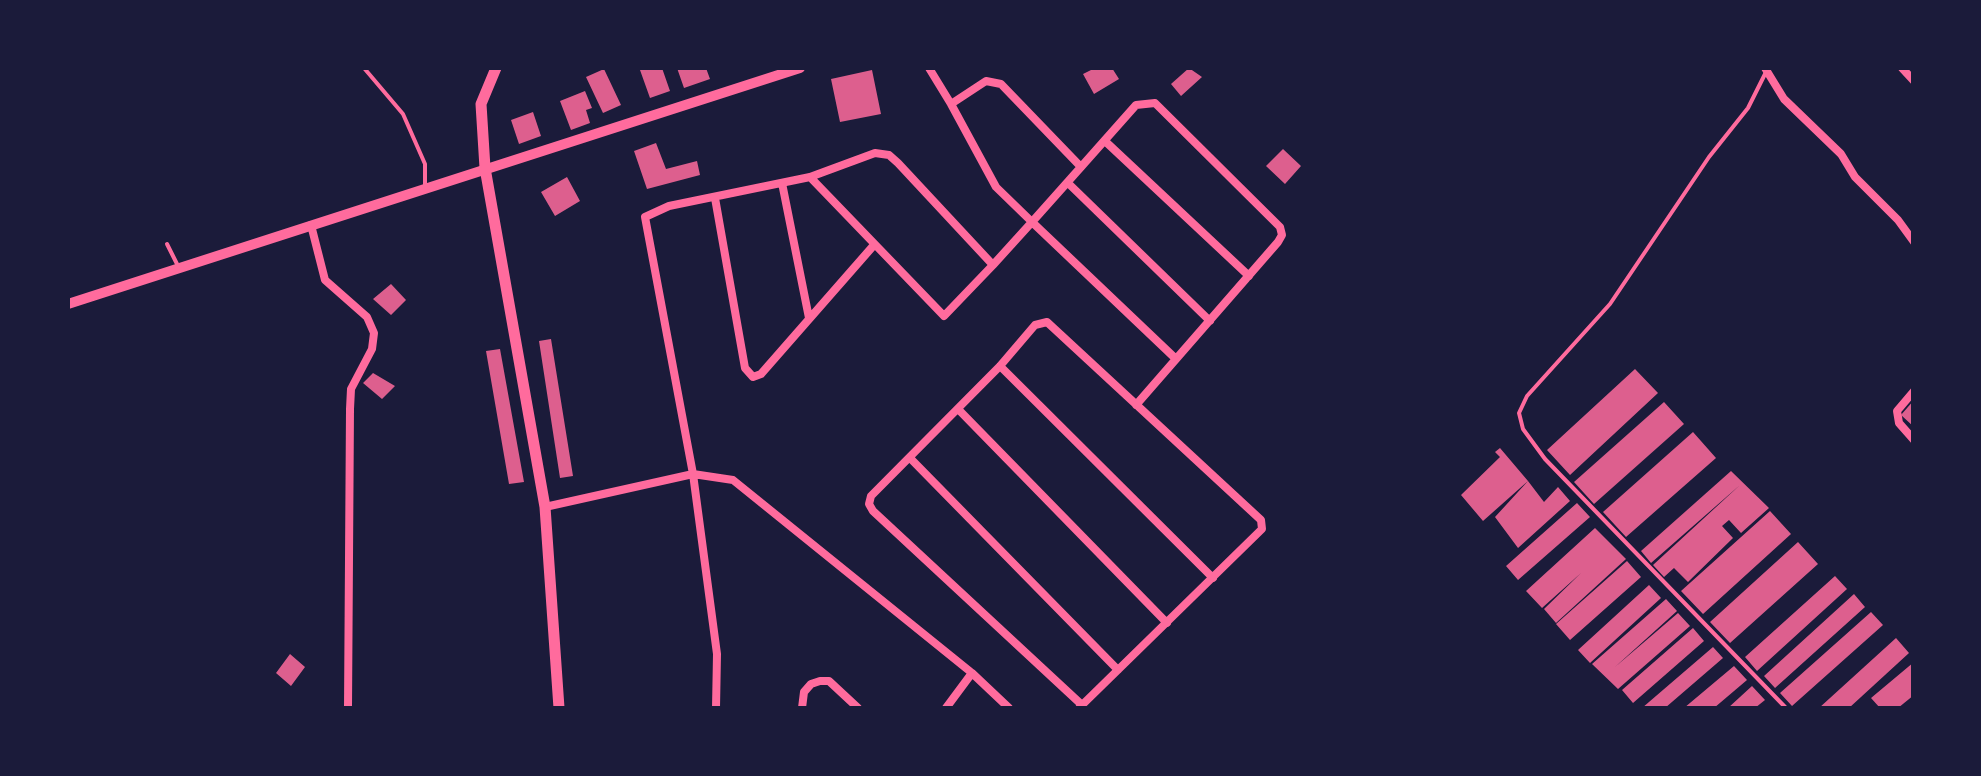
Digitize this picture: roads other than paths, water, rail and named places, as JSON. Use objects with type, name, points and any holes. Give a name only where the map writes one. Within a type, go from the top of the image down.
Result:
[{"type":"main road","points":[[496,68],[481,104],[485,168],[545,507],[560,708]]},
{"type":"main road","points":[[68,304],[800,68]]},
{"type":"street","points":[[928,68],[996,187],[1176,359]]},
{"type":"street","points":[[1902,68],[1914,80]]},
{"type":"street","points":[[1766,70],[1784,99],[1841,154],[1855,177],[1914,242]]},
{"type":"street","points":[[950,104],[986,81],[994,81],[1082,167]]},
{"type":"street","points":[[810,177],[944,316],[1136,105],[1155,103],[1280,227],[1282,234],[1136,404]]},
{"type":"street","points":[[1106,142],[1249,276]]},
{"type":"street","points":[[716,708],[717,654],[693,474],[645,217],[669,206],[810,177],[875,154],[889,156],[993,265]]},
{"type":"street","points":[[782,182],[809,318]]},
{"type":"street","points":[[1068,183],[1210,321]]},
{"type":"street","points":[[714,198],[745,368],[752,376],[761,374],[874,245]]},
{"type":"street","points":[[311,225],[326,280],[367,317],[374,333],[372,350],[352,389],[350,408],[348,708]]},
{"type":"street","points":[[1048,322],[1136,404],[1261,520],[1262,529],[1081,707],[869,504],[871,496],[1036,325],[1048,322]]},
{"type":"street","points":[[1000,366],[1212,578]]},
{"type":"street","points":[[1914,391],[1897,411],[1914,440]]},
{"type":"street","points":[[958,409],[1167,623]]},
{"type":"street","points":[[910,458],[1118,670]]},
{"type":"street","points":[[545,507],[693,474],[733,480],[1009,708]]},
{"type":"street","points":[[946,708],[972,674]]},
{"type":"street","points":[[802,708],[804,692],[811,684],[829,681],[858,708]]},
{"type":"lane","points":[[364,68],[403,114],[425,164],[425,186]]},
{"type":"lane","points":[[1766,70],[1748,108],[1686,190],[1610,304],[1527,396],[1519,413],[1524,430],[1546,460],[1786,708]]},
{"type":"lane","points":[[166,244],[180,268]]}]
